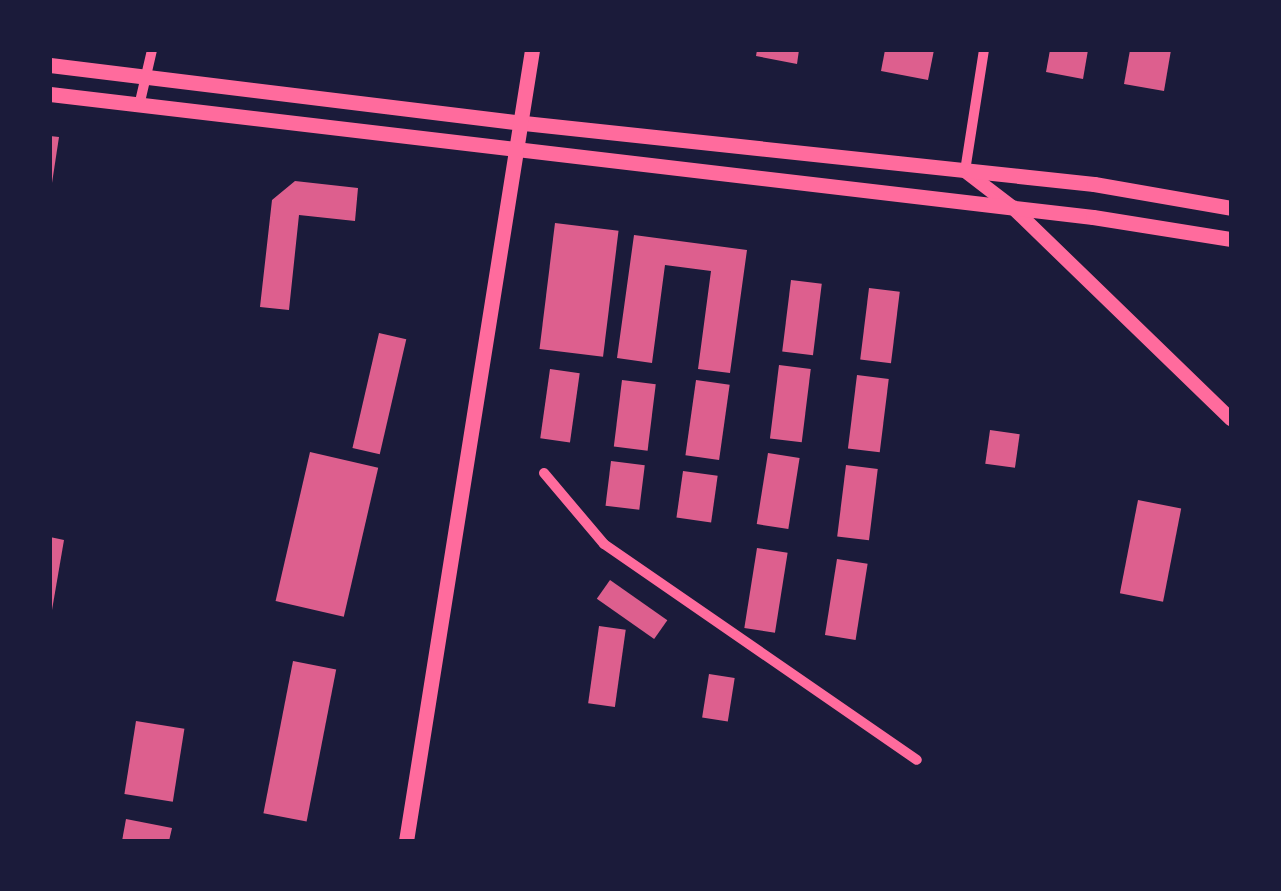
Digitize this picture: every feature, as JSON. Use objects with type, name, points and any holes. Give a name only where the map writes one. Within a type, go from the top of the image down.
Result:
[{"type":"main road","points":[[406,841],[524,123],[532,50]]},
{"type":"main road","points":[[50,65],[524,123],[1094,184],[1231,208]]},
{"type":"main road","points":[[50,94],[518,152],[1012,207],[1231,238]]},
{"type":"main road","points":[[965,171],[1012,207],[1231,419]]},
{"type":"street","points":[[139,107],[152,50]]},
{"type":"street","points":[[965,171],[984,50]]},
{"type":"street","points":[[544,473],[604,544],[917,760]]},
{"type":"building","points":[[757,50],[799,50],[797,64],[756,56]]},
{"type":"building","points":[[885,50],[934,50],[928,80],[881,71]]},
{"type":"building","points":[[1050,50],[1088,50],[1083,79],[1046,72]]},
{"type":"building","points":[[1130,50],[1171,50],[1164,91],[1124,84]]},
{"type":"building","points":[[50,136],[59,137],[52,183],[50,183]]},
{"type":"building","points":[[295,181],[358,188],[355,221],[299,215],[289,310],[260,307],[272,200]]},
{"type":"building","points":[[555,223],[619,231],[603,357],[540,349]]},
{"type":"building","points":[[634,235],[747,250],[730,373],[698,369],[711,271],[665,265],[652,363],[617,358]]},
{"type":"building","points":[[791,280],[822,284],[813,355],[782,351]]},
{"type":"building","points":[[869,288],[900,292],[891,363],[860,359]]},
{"type":"building","points":[[379,333],[406,339],[380,454],[352,448]]},
{"type":"building","points":[[779,365],[811,369],[802,442],[770,438]]},
{"type":"building","points":[[550,369],[580,373],[570,442],[540,438]]},
{"type":"building","points":[[857,375],[889,379],[880,452],[848,448]]},
{"type":"building","points":[[622,380],[656,384],[648,451],[614,447]]},
{"type":"building","points":[[696,380],[730,385],[719,460],[685,455]]},
{"type":"building","points":[[990,430],[1020,434],[1015,468],[985,464]]},
{"type":"building","points":[[310,452],[378,468],[344,617],[276,601]]},
{"type":"building","points":[[768,453],[800,458],[788,529],[757,524]]},
{"type":"building","points":[[611,461],[645,465],[639,510],[606,506]]},
{"type":"building","points":[[846,465],[878,469],[869,540],[837,536]]},
{"type":"building","points":[[683,471],[718,476],[711,522],[676,518]]},
{"type":"building","points":[[1138,500],[1181,508],[1163,602],[1120,593]]},
{"type":"building","points":[[50,537],[64,540],[52,610],[50,610]]},
{"type":"building","points":[[757,548],[788,553],[775,633],[744,628]]},
{"type":"building","points":[[837,559],[868,564],[856,640],[825,635]]},
{"type":"building","points":[[610,580],[667,620],[654,639],[597,599]]},
{"type":"building","points":[[599,626],[626,630],[615,707],[588,703]]},
{"type":"building","points":[[293,661],[336,669],[307,822],[263,813]]},
{"type":"building","points":[[709,674],[735,678],[728,722],[702,717]]},
{"type":"building","points":[[136,721],[184,729],[173,802],[124,794]]},
{"type":"building","points":[[126,819],[172,828],[169,841],[122,841]]}]
